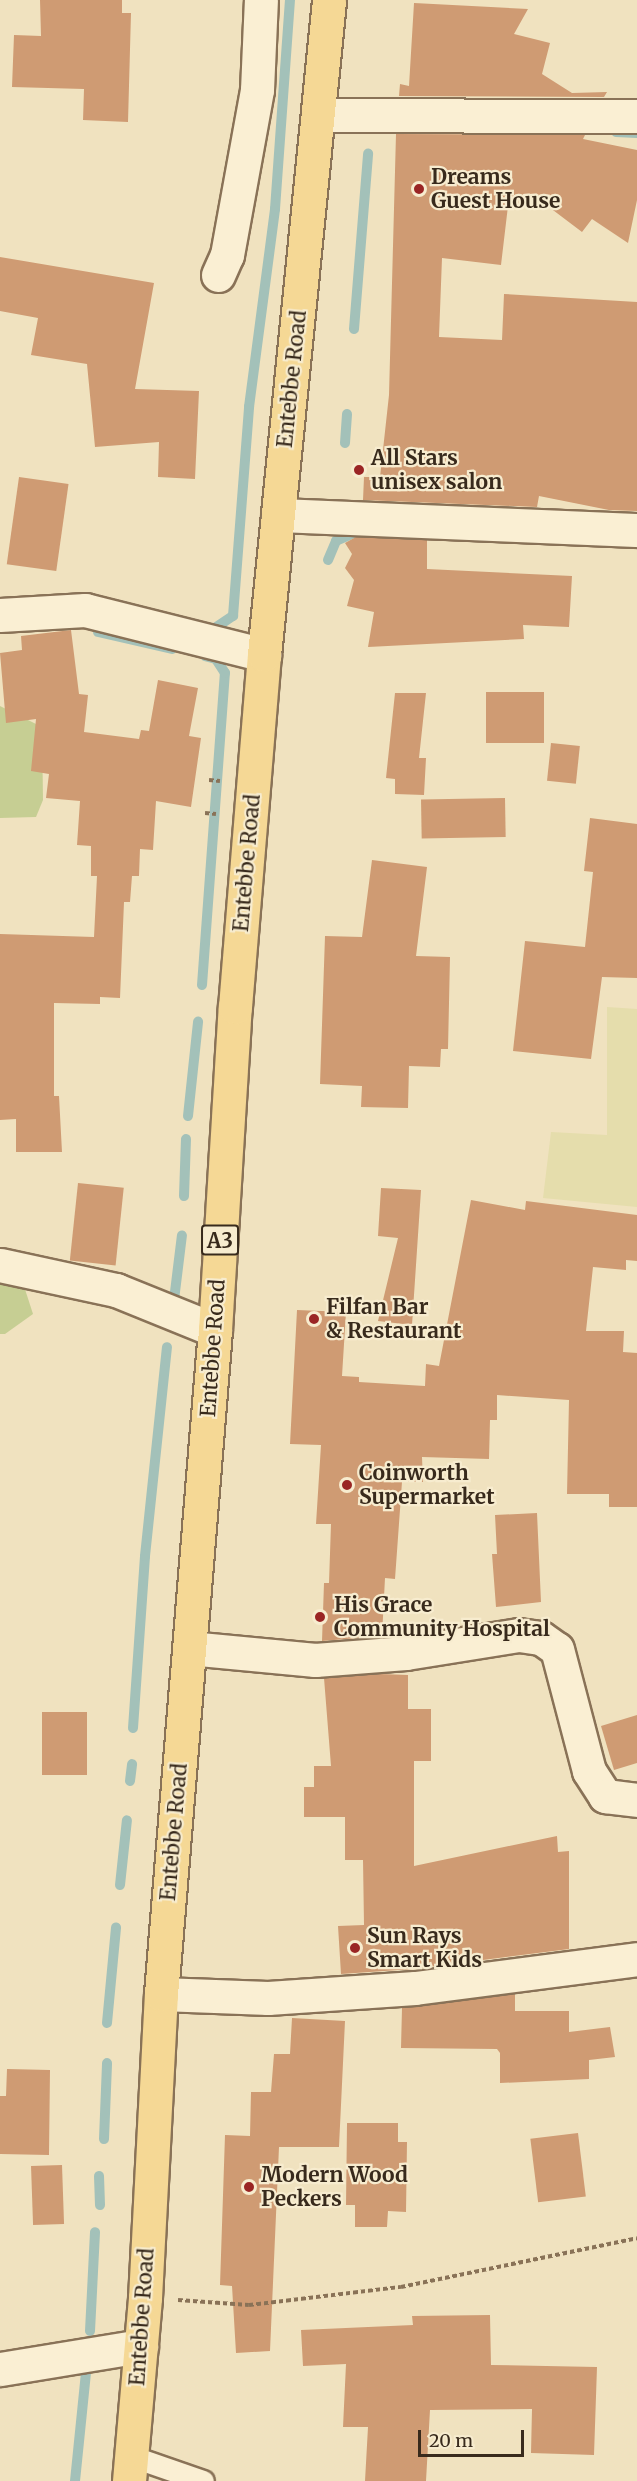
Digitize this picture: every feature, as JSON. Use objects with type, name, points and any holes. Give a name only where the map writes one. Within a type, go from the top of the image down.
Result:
[{"type":"main road","name":"Entebbe Road","points":[[130,2469],[145,2298],[161,1994],[215,1330],[235,1007],[264,655],[329,0]]},
{"type":"street","points":[[218,275],[227,255],[257,90],[261,0]]},
{"type":"street","points":[[319,115],[637,116]]},
{"type":"street","points":[[278,515],[637,530]]},
{"type":"street","points":[[0,615],[85,610],[264,655]]},
{"type":"street","points":[[0,1265],[116,1290],[215,1330]]},
{"type":"street","points":[[189,1648],[315,1660],[406,1653],[519,1635],[541,1638],[557,1649],[589,1771],[605,1796],[637,1800]]},
{"type":"street","points":[[161,1994],[268,1998],[415,1988],[637,1959]]},
{"type":"street","points":[[0,2369],[141,2346]]},
{"type":"lane","points":[[130,2469],[203,2481]]},
{"type":"path","points":[[145,2298],[249,2305],[380,2289],[637,2238]]},
{"type":"shaded area","points":[[607,1007],[637,1009],[637,1207],[543,1198],[551,1132],[607,1135]]},
{"type":"green space","points":[[0,706],[42,727],[43,800],[36,817],[0,818]]},
{"type":"green space","points":[[0,1274],[22,1280],[33,1314],[5,1334],[0,1334]]},
{"type":"building","points":[[40,0],[122,0],[122,13],[131,13],[128,122],[83,120],[84,89],[12,87],[14,35],[41,36]]},
{"type":"building","points":[[414,3],[528,9],[514,34],[550,43],[542,74],[572,93],[607,92],[604,97],[399,96],[400,84],[409,86]]},
{"type":"building","points":[[396,134],[585,135],[583,139],[637,150],[637,200],[628,243],[592,219],[582,232],[541,201],[508,206],[501,265],[442,258],[439,337],[502,340],[504,294],[637,302],[637,511],[609,510],[539,496],[537,507],[363,500],[364,477],[380,477],[389,395]]},
{"type":"building","points":[[0,257],[154,283],[135,389],[199,391],[195,479],[158,477],[159,442],[95,447],[87,364],[31,355],[38,318],[0,311]]},
{"type":"building","points":[[19,477],[69,484],[56,571],[7,564]]},
{"type":"building","points":[[356,537],[427,540],[427,569],[572,576],[569,627],[523,625],[524,639],[368,647],[374,612],[347,606],[354,580],[345,568],[352,554],[345,543]]},
{"type":"building","points":[[71,630],[79,694],[88,695],[84,732],[139,739],[141,730],[149,731],[158,680],[198,688],[189,736],[201,738],[191,807],[156,801],[153,850],[140,849],[139,876],[132,876],[130,902],[124,902],[120,998],[100,997],[100,1004],[54,1003],[54,1096],[59,1096],[62,1152],[16,1152],[16,1119],[0,1120],[0,934],[94,937],[97,876],[91,876],[91,846],[77,845],[80,801],[46,798],[49,774],[31,771],[36,719],[6,723],[0,653],[22,650],[21,636]]},
{"type":"building","points":[[486,692],[544,692],[544,743],[486,743]]},
{"type":"building","points":[[395,693],[426,693],[419,758],[426,758],[424,795],[395,794],[395,779],[386,778]]},
{"type":"building","points":[[551,743],[580,746],[576,784],[547,781]]},
{"type":"building","points":[[505,798],[506,837],[422,838],[421,799]]},
{"type":"building","points":[[590,818],[637,824],[637,978],[602,977],[591,1059],[513,1051],[525,941],[585,947],[593,872],[584,871]]},
{"type":"building","points":[[372,860],[427,867],[416,956],[450,957],[448,1049],[441,1049],[440,1067],[409,1066],[408,1108],[361,1107],[362,1086],[320,1084],[325,936],[362,937]]},
{"type":"building","points":[[78,1183],[124,1188],[116,1265],[70,1261]]},
{"type":"building","points":[[381,1188],[421,1190],[412,1325],[378,1321],[398,1238],[378,1236]]},
{"type":"building","points":[[471,1200],[525,1210],[526,1201],[637,1215],[637,1261],[626,1260],[626,1270],[593,1267],[586,1331],[624,1331],[623,1352],[637,1353],[637,1507],[609,1507],[609,1494],[567,1494],[569,1400],[497,1395],[497,1420],[490,1420],[489,1459],[422,1457],[423,1482],[402,1482],[395,1579],[385,1578],[382,1636],[322,1641],[324,1583],[329,1583],[331,1524],[316,1524],[321,1445],[290,1444],[297,1310],[346,1312],[342,1376],[359,1377],[359,1382],[425,1386],[426,1364],[439,1366]]},
{"type":"building","points":[[537,1513],[541,1602],[496,1607],[492,1554],[497,1554],[495,1515]]},
{"type":"building","points":[[381,1674],[408,1675],[408,1709],[431,1709],[431,1761],[414,1761],[414,1866],[557,1836],[558,1852],[569,1851],[569,1949],[413,1969],[341,1974],[338,1926],[364,1925],[363,1860],[345,1860],[345,1817],[304,1817],[304,1787],[314,1787],[314,1766],[331,1766],[324,1678]]},
{"type":"building","points":[[42,1712],[87,1712],[87,1775],[42,1775]]},
{"type":"building","points":[[637,1715],[637,1763],[614,1770],[601,1726]]},
{"type":"building","points":[[515,1994],[515,2011],[569,2011],[569,2032],[610,2027],[615,2057],[589,2060],[589,2079],[500,2083],[500,2053],[497,2049],[401,2048],[402,2008]]},
{"type":"building","points":[[292,2018],[345,2021],[339,2147],[279,2147],[270,2351],[236,2353],[232,2286],[220,2285],[225,2135],[250,2136],[251,2092],[271,2092],[274,2054],[290,2054]]},
{"type":"building","points":[[7,2069],[50,2070],[49,2155],[0,2154],[0,2096],[6,2096]]},
{"type":"building","points":[[347,2123],[398,2123],[398,2142],[407,2142],[406,2212],[388,2211],[387,2227],[355,2227],[355,2205],[346,2205]]},
{"type":"building","points":[[578,2133],[586,2197],[538,2202],[530,2139]]},
{"type":"building","points":[[62,2165],[64,2224],[33,2225],[31,2166]]},
{"type":"building","points":[[490,2315],[491,2365],[597,2367],[594,2455],[531,2453],[532,2409],[430,2410],[426,2481],[365,2481],[368,2427],[343,2427],[346,2364],[303,2366],[301,2330],[413,2325],[412,2316]]},
{"type":"waterway","points":[[215,628],[233,616],[249,407],[275,209],[290,0]]},
{"type":"waterway","points":[[616,132],[637,133]]},
{"type":"waterway","points":[[354,329],[368,154]]},
{"type":"waterway","points":[[345,443],[347,414]]},
{"type":"waterway","points":[[328,560],[336,541],[358,531]]},
{"type":"waterway","points":[[98,632],[172,649]]},
{"type":"waterway","points":[[202,985],[225,673],[216,659],[205,656]]},
{"type":"waterway","points":[[188,1116],[198,1022]]},
{"type":"waterway","points":[[184,1196],[186,1139]]},
{"type":"waterway","points":[[174,1300],[182,1235]]},
{"type":"waterway","points":[[133,1728],[145,1556],[167,1347]]},
{"type":"waterway","points":[[130,1781],[132,1764]]},
{"type":"waterway","points":[[120,1885],[127,1820]]},
{"type":"waterway","points":[[107,2023],[116,1927]]},
{"type":"waterway","points":[[104,2139],[107,2063]]},
{"type":"waterway","points":[[99,2176],[100,2205]]},
{"type":"waterway","points":[[90,2331],[95,2232]]},
{"type":"waterway","points":[[75,2481],[87,2363]]},
{"type":"place","name":"Dreams Guest House","points":[[419,189]]},
{"type":"place","name":"All Stars unisex salon","points":[[359,470]]},
{"type":"place","name":"Filfan Bar & Restaurant","points":[[314,1319]]},
{"type":"place","name":"Coinworth Supermarket","points":[[347,1485]]},
{"type":"place","name":"His Grace Community Hospital","points":[[320,1617]]},
{"type":"place","name":"Sun Rays Smart Kids","points":[[355,1948]]},
{"type":"place","name":"Modern Wood Peckers","points":[[249,2187]]}]
